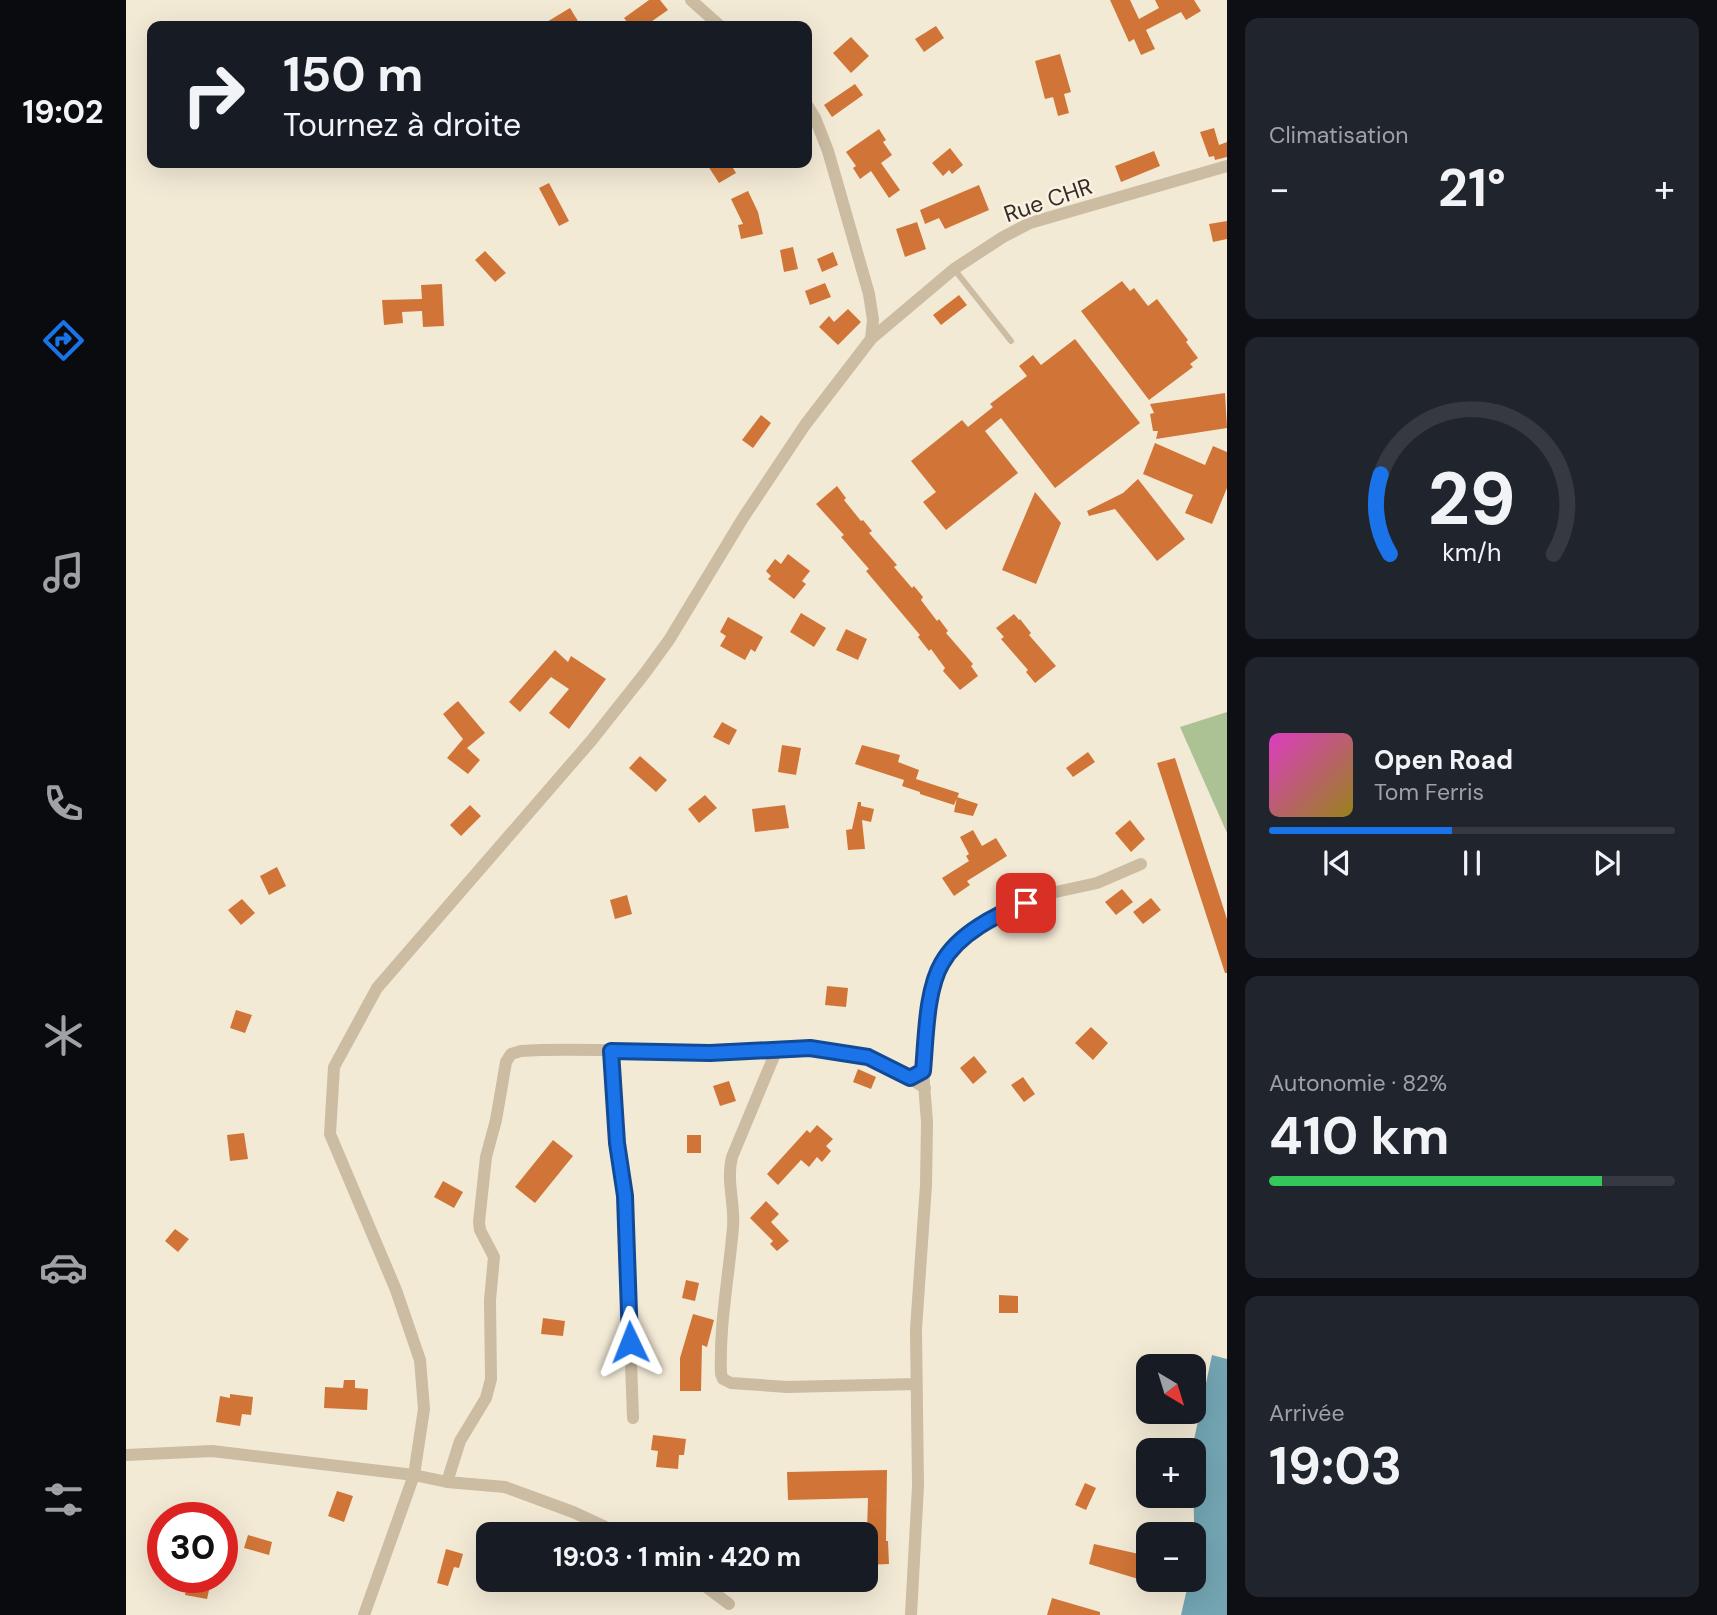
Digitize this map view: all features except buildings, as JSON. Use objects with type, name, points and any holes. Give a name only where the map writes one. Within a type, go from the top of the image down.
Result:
[{"type":"street","points":[[691,0],[714,21]]},
{"type":"street","points":[[812,113],[828,151],[869,294],[873,320],[871,339]]},
{"type":"street","name":"Rue CHR","points":[[364,1615],[414,1475],[425,1409],[420,1360],[396,1290],[330,1134],[334,1068],[377,988],[591,741],[645,673],[805,425],[871,339],[954,269],[1030,223],[1227,166]]},
{"type":"street","points":[[911,1615],[918,1486],[916,1329],[926,1185],[927,1122],[923,1071],[933,990],[941,963],[982,924],[1001,913],[1051,893],[1097,883],[1141,864]]},
{"type":"street","points":[[447,1482],[460,1441],[486,1398],[491,1379],[494,1256],[480,1230],[479,1222],[486,1157],[507,1057],[521,1051],[584,1048],[710,1053],[810,1048],[868,1057],[925,1088]]},
{"type":"street","points":[[777,1049],[735,1148],[729,1169],[734,1224],[720,1374],[731,1383],[787,1387],[916,1384]]},
{"type":"street","points":[[611,1051],[617,1143],[625,1196],[633,1418]]},
{"type":"street","points":[[910,1078],[923,1071]]},
{"type":"street","points":[[126,1455],[212,1451],[505,1488],[594,1522]]},
{"type":"street","points":[[714,1592],[729,1604]]},
{"type":"lane","points":[[954,269],[1011,341]]},
{"type":"green space","points":[[1227,712],[1227,833],[1180,727]]},
{"type":"water","points":[[1212,1355],[1227,1359],[1227,1615],[1181,1615],[1186,1592],[1206,1592],[1206,1522],[1194,1522],[1194,1508],[1206,1508],[1206,1438],[1194,1438],[1197,1424],[1206,1424],[1206,1383]]},
{"type":"route","points":[[630,1342],[625,1196],[617,1143],[611,1051],[710,1053],[810,1048],[868,1057],[910,1078],[923,1071],[928,1016],[941,963],[982,924],[1026,903]]}]
